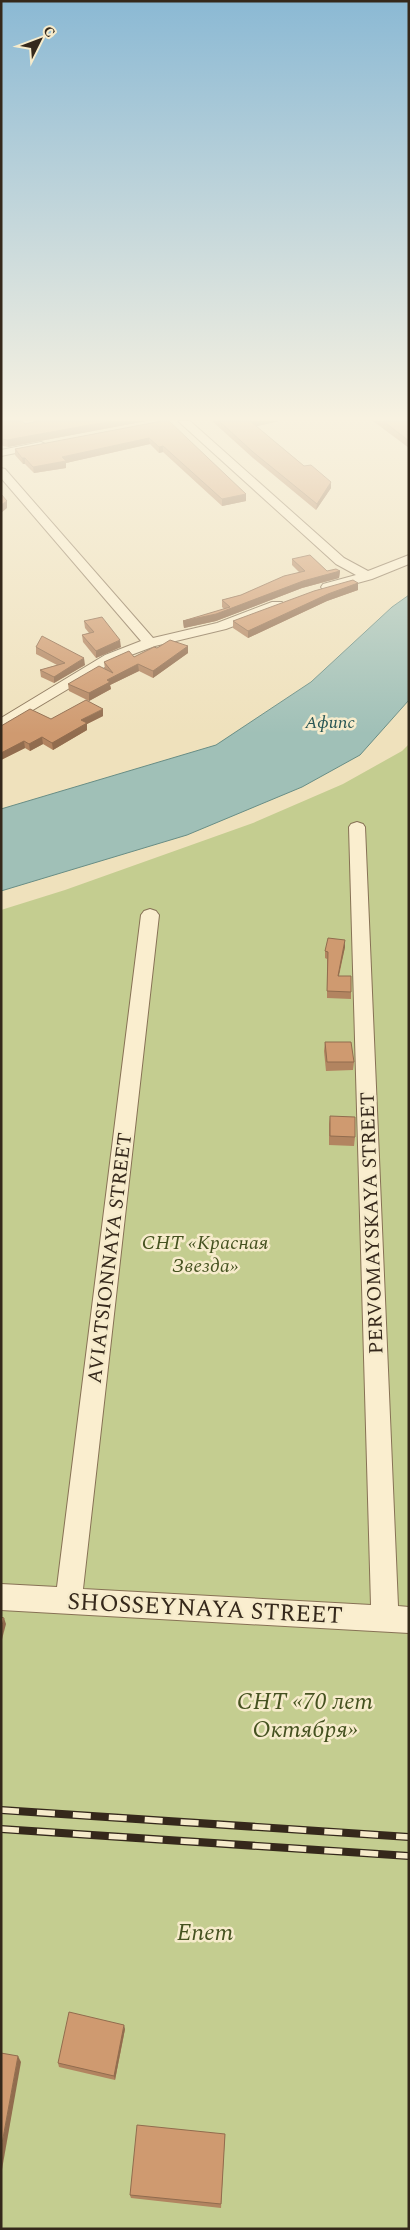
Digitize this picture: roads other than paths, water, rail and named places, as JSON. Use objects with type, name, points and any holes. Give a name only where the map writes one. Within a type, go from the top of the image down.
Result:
[{"type":"street","points":[[48,525],[150,643]]},
{"type":"street","points":[[299,525],[340,561],[367,576]]},
{"type":"street","points":[[317,591],[367,576],[409,559]]},
{"type":"street","points":[[1,725],[110,658],[150,643],[221,626],[291,600]]},
{"type":"street","name":"PERVOMAYSKAYA STREET","points":[[357,827],[397,1620]]},
{"type":"street","name":"AVIATSIONNAYA STREET","points":[[69,1600],[150,915]]},
{"type":"street","name":"SHOSSEYNAYA STREET","points":[[1,1598],[69,1600],[397,1620]]},
{"type":"water","name":"Афипс","points":[[409,595],[409,700],[360,755],[302,787],[187,835],[1,891],[1,809],[216,745],[311,682],[392,607]]},
{"type":"railway","points":[[1,1810],[409,1837]]},
{"type":"railway","points":[[1,1829],[409,1856]]},
{"type":"park label","name":"СНТ «Красная Звезда»","points":[[205,1254]]},
{"type":"park label","name":"СНТ «70 лет Октября»","points":[[305,1715]]},
{"type":"park label","name":"Enem","points":[[205,1932]]}]
